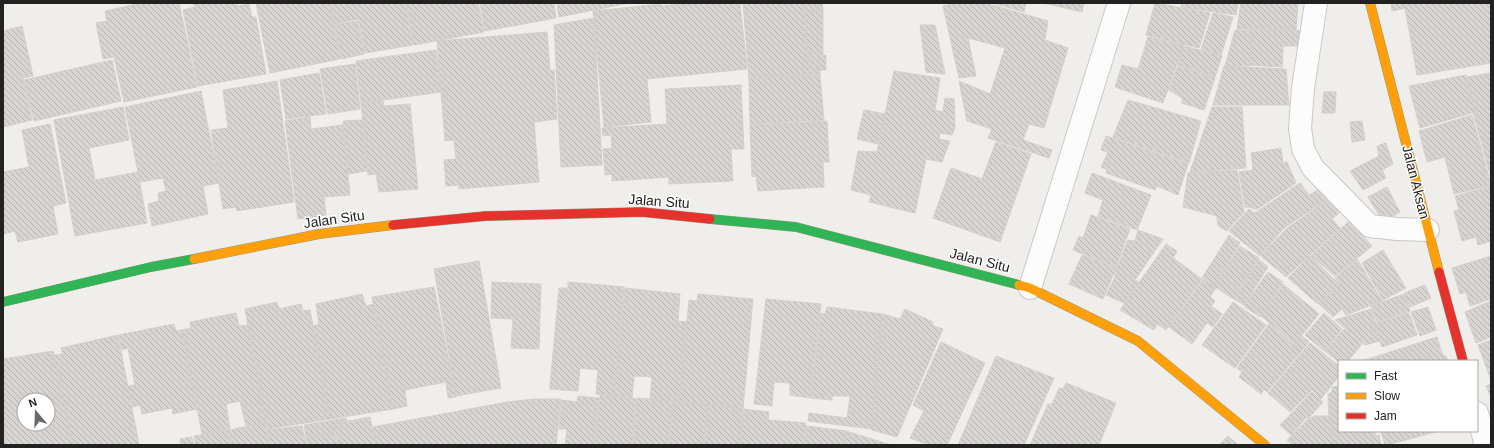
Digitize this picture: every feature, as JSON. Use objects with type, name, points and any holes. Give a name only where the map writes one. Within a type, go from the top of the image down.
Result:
[{"type":"street","points":[[1030,288],[1119,3]]},
{"type":"street","points":[[1316,3],[1303,88],[1300,128],[1303,149],[1313,168],[1370,226],[1428,230]]},
{"type":"street","name":"Jalan Aksan","points":[[1370,3],[1463,360]]},
{"type":"street","name":"Jalan Situ","points":[[3,302],[151,267],[319,234],[486,216],[635,212],[796,227],[1030,288],[1138,342],[1265,445]]},
{"type":"street","points":[[1478,417],[1486,445]]},
{"type":"building","points":[[141,3],[179,3],[197,87],[124,102],[114,57],[103,59],[96,23],[107,21],[105,11]]},
{"type":"building","points":[[193,3],[237,3],[237,6],[249,4],[252,17],[256,17],[266,74],[198,86],[183,10],[195,7]]},
{"type":"building","points":[[256,3],[330,3],[340,59],[270,73]]},
{"type":"building","points":[[330,3],[405,3],[413,45],[365,53],[359,19],[334,24]]},
{"type":"building","points":[[406,3],[478,3],[484,32],[414,45]]},
{"type":"building","points":[[480,3],[554,3],[556,18],[485,31]]},
{"type":"building","points":[[557,3],[629,3],[559,17]]},
{"type":"building","points":[[692,3],[740,3],[747,69],[647,79],[651,122],[604,127],[593,11],[661,4],[661,6]]},
{"type":"building","points":[[743,3],[804,3],[809,74],[749,79]]},
{"type":"building","points":[[804,3],[822,3],[823,10],[804,12]]},
{"type":"building","points":[[957,3],[985,3],[1048,21],[1045,40],[1068,48],[1044,128],[1029,124],[1023,140],[1052,150],[1049,158],[988,138],[992,129],[967,121],[959,81],[990,94],[1005,48],[968,38],[976,76],[959,78],[943,6]]},
{"type":"building","points":[[992,3],[1026,3],[1024,12]]},
{"type":"building","points":[[1043,3],[1084,3],[1082,12]]},
{"type":"building","points":[[1155,3],[1210,13],[1199,48],[1146,35]]},
{"type":"building","points":[[1174,3],[1238,3],[1236,15],[1181,7],[1182,4]]},
{"type":"building","points":[[1241,3],[1298,3],[1296,30],[1237,29]]},
{"type":"building","points":[[1391,3],[1491,3],[1491,63],[1417,75],[1405,8],[1392,11]]},
{"type":"building","points":[[823,10],[823,56],[826,55],[826,70],[820,70],[820,74],[809,74],[804,12]]},
{"type":"building","points":[[1213,13],[1233,17],[1221,55],[1201,49]]},
{"type":"building","points":[[594,18],[602,165],[561,167],[554,25]]},
{"type":"building","points":[[358,21],[364,54],[341,59],[335,25]]},
{"type":"building","points":[[920,25],[935,25],[945,74],[926,72]]},
{"type":"building","points":[[22,26],[33,76],[23,78],[32,120],[3,127],[3,31]]},
{"type":"building","points":[[1235,30],[1252,31],[1250,66],[1225,66]]},
{"type":"building","points":[[1249,30],[1308,31],[1305,46],[1283,46],[1282,67],[1250,65],[1252,31]]},
{"type":"building","points":[[547,32],[550,71],[554,70],[557,119],[534,122],[539,182],[459,189],[459,185],[446,186],[444,160],[456,159],[454,140],[445,141],[437,41]]},
{"type":"building","points":[[1148,37],[1184,45],[1163,103],[1115,87],[1122,65],[1138,69]]},
{"type":"building","points":[[1184,46],[1222,56],[1215,77],[1178,65]]},
{"type":"building","points":[[436,50],[441,92],[361,103],[356,61]]},
{"type":"building","points":[[112,60],[121,101],[34,121],[24,80]]},
{"type":"building","points":[[355,64],[360,109],[328,114],[320,69]]},
{"type":"building","points":[[1178,66],[1215,78],[1204,110],[1182,103],[1182,98],[1169,90]]},
{"type":"building","points":[[1224,66],[1286,69],[1289,105],[1213,105]]},
{"type":"building","points":[[894,71],[940,78],[935,110],[943,112],[945,98],[954,99],[955,127],[952,135],[940,133],[939,139],[950,141],[942,162],[926,159],[915,213],[869,202],[871,195],[851,190],[858,151],[877,152]]},
{"type":"building","points":[[319,73],[326,114],[286,119],[280,80]]},
{"type":"building","points":[[1491,73],[1491,178],[1473,112],[1475,112],[1467,77]]},
{"type":"building","points":[[820,74],[824,120],[750,124],[749,79]]},
{"type":"building","points":[[1466,75],[1475,112],[1420,128],[1409,86]]},
{"type":"building","points":[[277,81],[294,202],[237,211],[236,207],[223,209],[211,130],[228,128],[223,90]]},
{"type":"building","points":[[741,85],[744,149],[731,149],[733,181],[669,184],[669,177],[612,181],[612,174],[605,175],[603,149],[612,148],[611,135],[603,136],[602,128],[667,124],[665,89]]},
{"type":"building","points":[[201,91],[219,183],[203,186],[208,214],[152,226],[148,204],[159,201],[158,193],[166,191],[163,178],[140,182],[125,107]]},
{"type":"building","points":[[1324,92],[1336,92],[1335,113],[1322,113]]},
{"type":"building","points":[[1128,100],[1201,121],[1189,163],[1113,137]]},
{"type":"building","points":[[383,101],[384,106],[410,104],[418,189],[379,192],[376,174],[368,175],[361,103]]},
{"type":"building","points":[[123,107],[129,140],[89,148],[95,180],[138,172],[147,223],[75,236],[54,120]]},
{"type":"building","points":[[1212,107],[1242,107],[1246,168],[1190,172]]},
{"type":"building","points":[[864,110],[885,114],[878,144],[857,139]]},
{"type":"building","points":[[1472,115],[1491,185],[1454,194],[1445,157],[1427,162],[1419,131]]},
{"type":"building","points":[[310,117],[311,129],[343,125],[350,195],[324,197],[326,215],[298,219],[285,121]]},
{"type":"building","points":[[362,120],[367,171],[348,174],[343,121]]},
{"type":"building","points":[[827,121],[829,162],[823,162],[824,187],[758,191],[756,176],[752,177],[750,125]]},
{"type":"building","points":[[1362,121],[1365,140],[1352,142],[1350,122]]},
{"type":"building","points":[[50,124],[66,203],[53,206],[58,234],[18,242],[15,231],[3,234],[3,172],[29,167],[22,130]]},
{"type":"building","points":[[1106,136],[1188,164],[1178,195],[1157,186],[1155,190],[1106,173],[1107,170],[1101,167],[1108,152],[1101,150]]},
{"type":"building","points":[[996,142],[1031,154],[1000,242],[933,218],[951,168],[982,179]]},
{"type":"building","points":[[1386,143],[1393,164],[1382,170],[1386,178],[1363,190],[1350,171],[1379,156],[1377,146]]},
{"type":"building","points":[[1281,148],[1283,163],[1287,162],[1296,183],[1256,210],[1250,207],[1245,207],[1239,172],[1253,170],[1251,153]]},
{"type":"building","points":[[1237,170],[1244,212],[1227,231],[1218,226],[1217,216],[1183,207],[1188,173]]},
{"type":"building","points":[[1092,173],[1151,195],[1137,230],[1098,216],[1103,200],[1085,193]]},
{"type":"building","points":[[1300,183],[1309,195],[1318,190],[1327,199],[1284,228],[1260,256],[1229,231],[1249,209],[1255,213]]},
{"type":"building","points":[[1491,186],[1491,241],[1478,245],[1476,237],[1462,241],[1454,211],[1459,210],[1455,196]]},
{"type":"building","points":[[1387,187],[1400,212],[1389,218],[1386,215],[1381,218],[1368,197]]},
{"type":"building","points":[[1327,200],[1340,212],[1332,219],[1340,228],[1286,277],[1261,256],[1286,229]]},
{"type":"building","points":[[1091,215],[1130,229],[1116,267],[1073,250],[1079,236],[1083,238]]},
{"type":"building","points":[[1349,221],[1372,246],[1335,276],[1311,256]]},
{"type":"building","points":[[1138,230],[1163,239],[1135,280],[1139,282],[1124,303],[1106,295],[1116,275],[1114,275],[1128,240],[1135,241]]},
{"type":"building","points":[[1229,235],[1240,243],[1214,286],[1202,278]]},
{"type":"building","points":[[1166,244],[1177,251],[1173,258],[1202,279],[1166,330],[1157,324],[1154,330],[1120,310]]},
{"type":"building","points":[[1240,246],[1259,258],[1233,299],[1214,286]]},
{"type":"building","points":[[1383,250],[1406,288],[1383,300],[1362,263]]},
{"type":"building","points":[[1082,255],[1116,268],[1103,299],[1069,284]]},
{"type":"building","points":[[1310,256],[1339,284],[1318,304],[1288,278]]},
{"type":"building","points":[[1491,256],[1491,299],[1470,306],[1466,292],[1460,294],[1452,268]]},
{"type":"building","points":[[1357,259],[1382,301],[1346,315],[1342,309],[1333,317],[1319,304],[1340,284],[1335,278]]},
{"type":"building","points":[[1259,260],[1268,267],[1244,305],[1234,299]]},
{"type":"building","points":[[479,261],[501,388],[456,396],[434,269]]},
{"type":"building","points":[[1268,272],[1283,282],[1260,317],[1244,306]]},
{"type":"building","points":[[1203,280],[1216,288],[1210,297],[1215,301],[1211,306],[1222,314],[1213,327],[1207,323],[1192,344],[1169,327]]},
{"type":"building","points":[[492,282],[541,284],[539,349],[511,348],[513,319],[491,318]]},
{"type":"building","points":[[568,282],[624,287],[614,396],[596,394],[598,370],[580,368],[578,391],[561,390],[562,387],[550,386],[559,288],[568,288]]},
{"type":"building","points":[[1283,284],[1319,314],[1295,344],[1261,316]]},
{"type":"building","points":[[1425,285],[1431,298],[1410,307],[1404,293]]},
{"type":"building","points":[[434,287],[456,397],[448,398],[446,382],[405,390],[407,406],[393,409],[372,297]]},
{"type":"building","points":[[625,288],[680,294],[678,321],[687,322],[679,402],[650,399],[652,377],[634,376],[632,398],[614,396]]},
{"type":"building","points":[[362,294],[366,306],[373,304],[393,409],[330,419],[313,326],[319,324],[316,304]]},
{"type":"building","points":[[698,294],[753,299],[743,409],[679,401],[689,300],[697,301]]},
{"type":"building","points":[[1404,294],[1410,311],[1377,322],[1371,306]]},
{"type":"building","points":[[766,299],[821,304],[810,398],[790,395],[790,383],[774,382],[772,406],[754,404]]},
{"type":"building","points":[[1491,301],[1491,337],[1476,343],[1465,312]]},
{"type":"building","points":[[277,302],[279,309],[301,304],[303,311],[310,310],[330,419],[267,429],[245,309]]},
{"type":"building","points":[[1233,302],[1266,325],[1235,368],[1202,345]]},
{"type":"building","points":[[827,307],[882,314],[872,429],[808,421],[809,413],[847,418],[850,396],[832,396],[832,400],[811,398],[821,313],[825,314]]},
{"type":"building","points":[[1428,307],[1436,330],[1420,336],[1411,312]]},
{"type":"building","points":[[905,309],[933,322],[933,326],[943,329],[897,437],[872,430],[882,314],[900,319]]},
{"type":"building","points":[[1371,309],[1380,341],[1365,345],[1335,320]]},
{"type":"building","points":[[236,313],[239,326],[248,325],[266,423],[246,426],[240,401],[226,404],[230,429],[202,434],[182,330],[191,328],[190,322]]},
{"type":"building","points":[[1324,313],[1342,329],[1324,351],[1305,335]]},
{"type":"building","points":[[1409,313],[1417,335],[1382,347],[1374,324]]},
{"type":"building","points":[[174,324],[176,331],[182,330],[197,409],[173,414],[172,408],[142,414],[140,405],[133,407],[128,386],[135,385],[128,348],[122,350],[119,335]]},
{"type":"building","points":[[1269,324],[1294,345],[1302,336],[1309,342],[1267,392],[1264,389],[1261,394],[1239,377],[1242,372],[1237,368]]},
{"type":"building","points":[[1344,329],[1362,344],[1349,360],[1338,360],[1338,361],[1325,351]]},
{"type":"building","points":[[118,335],[139,445],[73,445],[54,355],[63,354],[61,348]]},
{"type":"building","points":[[1437,337],[1443,356],[1446,356],[1448,360],[1365,360]]},
{"type":"building","points":[[1491,340],[1491,380],[1478,345]]},
{"type":"building","points":[[941,342],[985,363],[947,445],[929,445],[910,438],[924,411],[913,405]]},
{"type":"building","points":[[1310,343],[1338,365],[1338,377],[1321,399],[1312,390],[1290,412],[1268,393]]},
{"type":"building","points":[[53,351],[73,445],[7,445],[3,422],[3,359]]},
{"type":"building","points":[[996,356],[1054,378],[1024,445],[980,445],[974,443],[973,445],[958,445]]},
{"type":"building","points":[[1066,383],[1116,403],[1099,445],[1030,445],[1048,404],[1052,404],[1059,388],[1063,389]]},
{"type":"building","points":[[1491,384],[1491,397],[1486,386]]},
{"type":"building","points":[[550,386],[562,387],[561,390],[550,389]]},
{"type":"building","points":[[1338,386],[1338,432],[1374,432],[1376,436],[1379,435],[1381,445],[1333,445],[1332,423],[1329,421],[1328,394],[1332,392],[1332,387]]},
{"type":"building","points":[[1312,392],[1323,402],[1291,435],[1280,425]]},
{"type":"building","points":[[600,395],[636,399],[632,445],[595,445]]},
{"type":"building","points":[[578,396],[599,398],[594,445],[565,445],[567,429],[559,429],[562,400],[577,402]]},
{"type":"building","points":[[637,398],[673,401],[668,445],[633,445]]},
{"type":"building","points":[[534,399],[561,399],[556,445],[376,445],[373,427],[507,402]]},
{"type":"building","points":[[673,401],[708,405],[703,445],[669,445]]},
{"type":"building","points":[[708,405],[743,409],[740,445],[704,445]]},
{"type":"building","points":[[744,409],[769,412],[768,420],[806,423],[804,445],[740,445]]},
{"type":"building","points":[[1314,416],[1329,416],[1329,421],[1332,423],[1333,445],[1292,445],[1287,440],[1307,420]]},
{"type":"building","points":[[370,417],[376,445],[338,445],[334,424]]},
{"type":"building","points":[[346,418],[347,421],[334,424],[335,432],[306,437],[304,425]]},
{"type":"building","points":[[265,423],[269,445],[232,445],[229,430]]},
{"type":"building","points":[[3,425],[7,445],[3,445]]},
{"type":"building","points":[[302,426],[306,445],[270,445],[267,430]]},
{"type":"building","points":[[807,426],[846,431],[844,445],[805,445]]},
{"type":"building","points":[[228,430],[231,445],[196,445],[194,436]]},
{"type":"building","points":[[846,431],[891,445],[845,445]]},
{"type":"building","points":[[334,432],[337,445],[307,445],[306,437]]},
{"type":"building","points":[[1381,432],[1435,432],[1387,445],[1385,445]]},
{"type":"building","points":[[1228,436],[1238,445],[1220,444]]},
{"type":"building","points":[[192,437],[194,445],[180,445],[180,439]]},
{"type":"traffic: fast","points":[[710,219],[796,227],[1019,285]]},
{"type":"traffic: fast","points":[[3,302],[151,267],[194,259]]},
{"type":"traffic: slow","points":[[1370,3],[1439,272]]},
{"type":"traffic: slow","points":[[194,259],[319,234],[393,225]]},
{"type":"traffic: slow","points":[[1019,285],[1030,288],[1138,341],[1265,445]]},
{"type":"traffic: jam","points":[[393,225],[486,216],[642,212],[710,219]]},
{"type":"traffic: jam","points":[[1439,272],[1463,360]]}]
